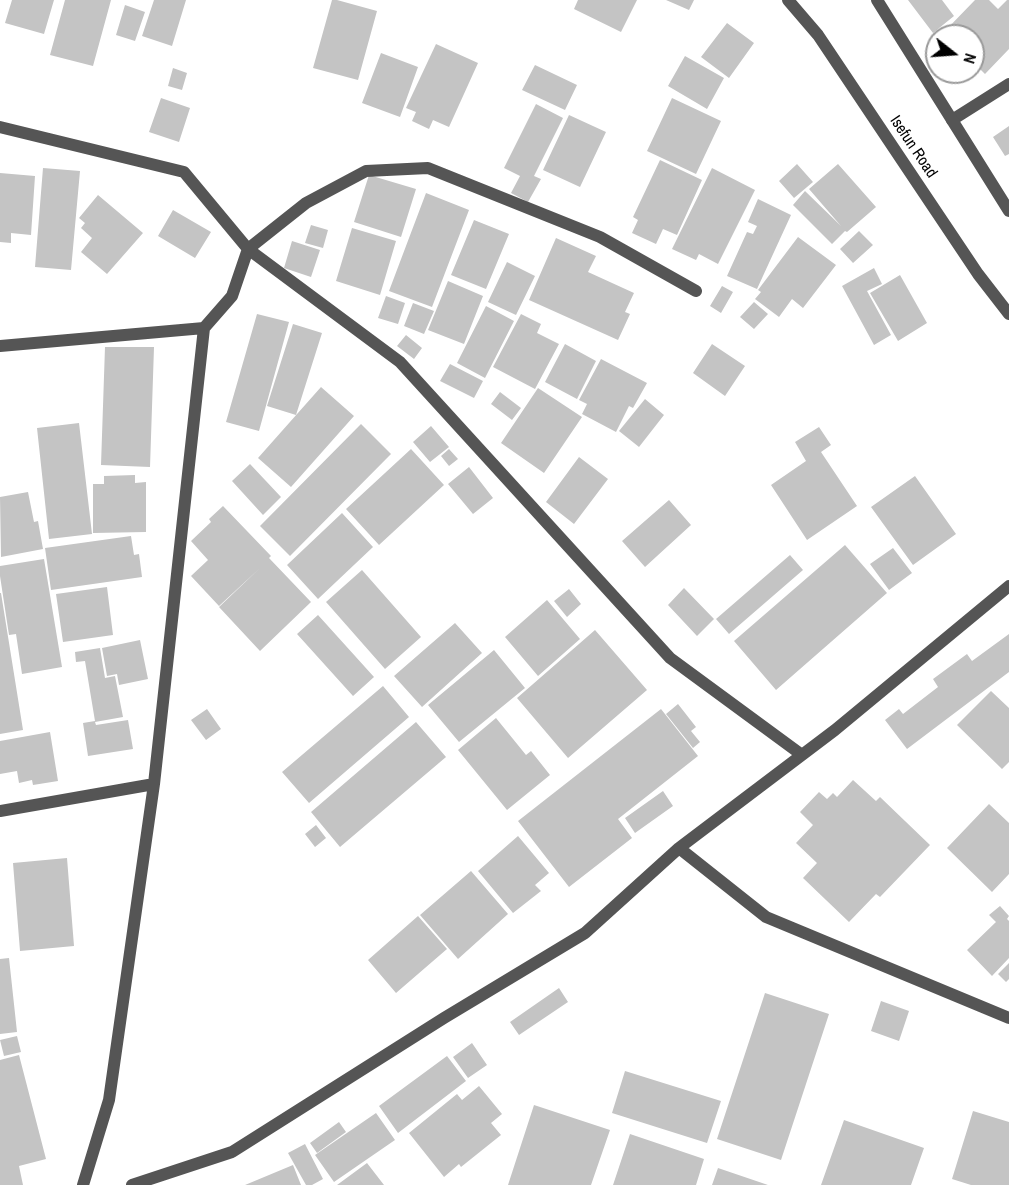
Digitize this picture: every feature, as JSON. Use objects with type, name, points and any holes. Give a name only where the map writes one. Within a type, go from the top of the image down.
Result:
[{"type":"street","name":"Isefun Road","points":[[788,0],[818,35],[978,274],[1009,314]]},
{"type":"street","points":[[877,0],[1009,211]]},
{"type":"street","points":[[952,120],[1009,84]]},
{"type":"street","points":[[0,127],[184,172],[248,249],[400,362],[670,658],[802,755]]},
{"type":"street","points":[[83,1185],[109,1100],[154,784],[204,328],[232,296],[248,249],[306,203],[366,171],[428,168],[600,237],[696,291]]},
{"type":"street","points":[[0,346],[204,328]]},
{"type":"street","points":[[132,1185],[232,1152],[434,1024],[585,933],[679,848],[835,730],[1009,586]]},
{"type":"street","points":[[0,811],[154,784]]},
{"type":"street","points":[[679,848],[766,917],[1009,1018]]},
{"type":"building","points":[[12,0],[54,0],[44,34],[5,23]]},
{"type":"building","points":[[65,0],[111,0],[93,66],[50,55]]},
{"type":"building","points":[[154,0],[186,0],[172,46],[142,36]]},
{"type":"building","points":[[332,0],[377,11],[358,80],[313,68]]},
{"type":"building","points":[[578,0],[637,0],[621,32],[574,9]]},
{"type":"building","points":[[666,0],[694,0],[689,10]]},
{"type":"building","points":[[908,0],[942,0],[954,16],[944,24],[926,24]]},
{"type":"building","points":[[975,0],[989,0],[998,9],[1009,0],[1009,49],[985,74],[985,24],[952,24]]},
{"type":"building","points":[[125,5],[145,12],[135,41],[116,35]]},
{"type":"building","points":[[727,23],[754,43],[729,78],[701,57]]},
{"type":"building","points":[[436,44],[478,63],[449,127],[433,120],[429,129],[412,121],[416,112],[406,108]]},
{"type":"building","points":[[381,53],[418,67],[400,117],[362,103]]},
{"type":"building","points":[[685,56],[724,78],[707,109],[668,86]]},
{"type":"building","points":[[535,65],[577,85],[565,110],[522,90]]},
{"type":"building","points":[[173,68],[187,73],[182,90],[168,86]]},
{"type":"building","points":[[161,98],[190,108],[179,142],[149,132]]},
{"type":"building","points":[[672,98],[721,121],[696,174],[647,151]]},
{"type":"building","points":[[536,104],[563,118],[534,176],[541,179],[528,202],[511,193],[520,176],[504,168]]},
{"type":"building","points":[[569,115],[606,132],[580,187],[543,170]]},
{"type":"building","points":[[1009,126],[1009,154],[1005,156],[993,137]]},
{"type":"building","points":[[660,160],[702,180],[677,235],[663,229],[656,244],[632,233],[638,220],[633,217]]},
{"type":"building","points":[[797,164],[813,182],[794,198],[779,181]]},
{"type":"building","points":[[838,164],[876,207],[832,244],[793,205],[805,191],[841,226],[809,189]]},
{"type":"building","points":[[43,168],[80,171],[71,270],[35,267]]},
{"type":"building","points":[[712,168],[755,190],[718,264],[699,254],[696,260],[672,249]]},
{"type":"building","points":[[0,173],[35,176],[31,235],[11,233],[11,243],[0,242]]},
{"type":"building","points":[[369,175],[416,189],[401,237],[354,222]]},
{"type":"building","points":[[426,193],[469,210],[432,307],[389,291]]},
{"type":"building","points":[[98,195],[143,233],[107,274],[81,252],[92,238],[81,228],[85,223],[79,218]]},
{"type":"building","points":[[758,199],[791,215],[757,289],[727,276],[747,232],[753,234],[757,226],[748,222]]},
{"type":"building","points":[[173,210],[211,232],[195,258],[158,236]]},
{"type":"building","points":[[474,220],[509,234],[486,289],[451,275]]},
{"type":"building","points":[[311,225],[328,230],[323,248],[305,243]]},
{"type":"building","points":[[352,228],[396,241],[380,295],[336,281]]},
{"type":"building","points":[[859,231],[873,245],[853,263],[840,249]]},
{"type":"building","points":[[798,237],[836,265],[803,308],[792,299],[779,317],[755,299],[761,292],[758,290]]},
{"type":"building","points":[[556,238],[596,256],[588,272],[634,293],[625,312],[630,314],[618,340],[529,300]]},
{"type":"building","points":[[292,241],[320,250],[311,277],[284,268]]},
{"type":"building","points":[[507,262],[535,276],[516,315],[488,302]]},
{"type":"building","points":[[874,268],[882,284],[867,291],[891,335],[874,345],[842,286]]},
{"type":"building","points":[[900,275],[927,323],[898,341],[870,293]]},
{"type":"building","points":[[448,281],[483,296],[464,344],[428,330]]},
{"type":"building","points":[[722,286],[733,292],[721,313],[710,306]]},
{"type":"building","points":[[386,296],[405,303],[398,324],[378,318]]},
{"type":"building","points":[[754,302],[768,314],[754,329],[740,317]]},
{"type":"building","points":[[413,303],[434,311],[424,334],[404,326]]},
{"type":"building","points":[[486,306],[514,321],[485,378],[457,363]]},
{"type":"building","points":[[257,314],[289,322],[259,431],[226,422]]},
{"type":"building","points":[[521,314],[541,324],[537,333],[559,344],[535,389],[493,367]]},
{"type":"building","points":[[293,324],[322,333],[296,415],[267,406]]},
{"type":"building","points":[[406,335],[422,348],[414,359],[397,346]]},
{"type":"building","points":[[565,344],[596,361],[577,399],[545,382]]},
{"type":"building","points":[[712,344],[745,366],[725,396],[693,373]]},
{"type":"building","points":[[105,347],[154,347],[150,467],[101,465]]},
{"type":"building","points":[[601,359],[647,383],[633,408],[629,406],[616,432],[582,414],[587,404],[579,400]]},
{"type":"building","points":[[450,364],[483,381],[474,398],[440,381]]},
{"type":"building","points":[[321,387],[354,416],[291,487],[258,458]]},
{"type":"building","points":[[538,388],[582,417],[544,473],[501,443]]},
{"type":"building","points":[[500,392],[521,408],[512,420],[491,404]]},
{"type":"building","points":[[645,399],[664,415],[639,447],[619,431]]},
{"type":"building","points":[[79,423],[92,534],[49,539],[37,428]]},
{"type":"building","points":[[361,424],[391,454],[290,556],[260,526]]},
{"type":"building","points":[[431,426],[449,447],[430,462],[413,442]]},
{"type":"building","points":[[819,427],[831,445],[821,452],[857,506],[807,540],[771,485],[806,461],[795,442]]},
{"type":"building","points":[[411,449],[444,485],[379,545],[346,509]]},
{"type":"building","points":[[449,449],[458,459],[449,466],[441,456]]},
{"type":"building","points":[[579,457],[608,479],[574,524],[546,502]]},
{"type":"building","points":[[250,464],[281,497],[263,515],[232,481]]},
{"type":"building","points":[[469,467],[493,498],[473,514],[448,484]]},
{"type":"building","points":[[135,475],[135,483],[146,482],[146,532],[93,533],[93,484],[104,484],[104,476]]},
{"type":"building","points":[[915,476],[956,534],[913,565],[871,507]]},
{"type":"building","points":[[28,492],[34,522],[38,521],[43,549],[1,557],[0,497]]},
{"type":"building","points":[[669,500],[691,525],[645,567],[622,541]]},
{"type":"building","points":[[223,506],[311,602],[260,651],[219,607],[260,568],[219,606],[191,576],[208,560],[191,541],[211,522],[209,519]]},
{"type":"building","points":[[342,513],[373,547],[318,599],[287,565]]},
{"type":"building","points":[[131,536],[134,555],[139,554],[142,577],[51,590],[45,548]]},
{"type":"building","points":[[845,545],[887,593],[776,690],[734,641]]},
{"type":"building","points":[[893,548],[912,573],[889,590],[870,564]]},
{"type":"building","points":[[790,555],[803,570],[729,634],[716,619]]},
{"type":"building","points":[[44,559],[62,667],[22,674],[16,634],[9,635],[0,566]]},
{"type":"building","points":[[362,570],[421,637],[385,669],[326,602]]},
{"type":"building","points":[[107,587],[113,635],[63,642],[56,594]]},
{"type":"building","points":[[684,588],[714,619],[697,636],[668,605]]},
{"type":"building","points":[[569,589],[581,604],[567,617],[554,601]]},
{"type":"building","points":[[0,593],[23,730],[0,734]]},
{"type":"building","points":[[547,600],[580,639],[538,676],[505,637]]},
{"type":"building","points":[[318,615],[374,677],[353,696],[297,634]]},
{"type":"building","points":[[455,623],[482,653],[422,707],[394,676]]},
{"type":"building","points":[[595,630],[647,690],[568,758],[517,698]]},
{"type":"building","points":[[1009,634],[1009,672],[907,749],[885,720],[899,709],[903,714],[938,687],[933,679],[967,654],[972,661]]},
{"type":"building","points":[[140,640],[148,679],[119,685],[117,674],[107,676],[102,648]]},
{"type":"building","points":[[100,648],[105,678],[115,676],[123,717],[95,722],[96,725],[128,720],[133,749],[88,756],[83,723],[95,721],[85,661],[76,662],[75,652]]},
{"type":"building","points":[[494,650],[525,688],[459,742],[428,705]]},
{"type":"building","points":[[383,686],[409,717],[309,803],[282,772]]},
{"type":"building","points":[[991,691],[1009,708],[1009,762],[1002,769],[957,725]]},
{"type":"building","points":[[678,704],[696,727],[691,731],[700,742],[693,748],[666,714]]},
{"type":"building","points":[[207,709],[221,729],[206,740],[191,720]]},
{"type":"building","points":[[661,709],[698,756],[618,819],[632,838],[569,887],[518,821]]},
{"type":"building","points":[[496,718],[526,755],[531,751],[550,775],[507,810],[458,750]]},
{"type":"building","points":[[416,722],[446,757],[340,847],[311,812]]},
{"type":"building","points":[[50,732],[58,781],[33,785],[32,780],[19,783],[17,771],[0,774],[0,741]]},
{"type":"building","points":[[853,780],[876,801],[880,797],[930,845],[880,897],[876,894],[849,922],[803,878],[817,863],[796,843],[813,825],[800,812],[819,792],[827,799],[833,793],[837,797]]},
{"type":"building","points":[[663,791],[673,806],[635,833],[625,818]]},
{"type":"building","points":[[989,804],[1009,823],[1009,874],[992,892],[947,848]]},
{"type":"building","points":[[316,825],[326,838],[315,847],[305,834]]},
{"type":"building","points":[[518,836],[549,873],[535,885],[541,891],[513,913],[478,871]]},
{"type":"building","points":[[67,858],[74,946],[20,951],[13,863]]},
{"type":"building","points":[[471,871],[508,914],[458,959],[420,915]]},
{"type":"building","points":[[1000,906],[1009,916],[1007,919],[1009,921],[1009,958],[992,976],[967,950],[996,922],[989,915]]},
{"type":"building","points":[[418,916],[447,949],[396,993],[368,960]]},
{"type":"building","points":[[9,958],[17,1032],[0,1034],[0,959]]},
{"type":"building","points":[[1009,963],[1009,979],[1006,982],[998,974]]},
{"type":"building","points":[[559,988],[568,1002],[519,1035],[510,1022]]},
{"type":"building","points":[[765,993],[829,1014],[781,1160],[717,1139]]},
{"type":"building","points":[[881,1001],[909,1011],[899,1041],[871,1031]]},
{"type":"building","points":[[17,1036],[21,1052],[4,1056],[0,1040]]},
{"type":"building","points":[[472,1043],[487,1065],[468,1078],[453,1057]]},
{"type":"building","points":[[19,1055],[46,1159],[19,1166],[23,1185],[0,1185],[0,1060]]},
{"type":"building","points":[[447,1056],[466,1081],[398,1133],[379,1106]]},
{"type":"building","points":[[625,1071],[721,1101],[707,1143],[612,1113]]},
{"type":"building","points":[[479,1086],[502,1114],[491,1123],[501,1135],[461,1167],[459,1164],[444,1177],[409,1133],[457,1094],[462,1100]]},
{"type":"building","points":[[534,1105],[610,1130],[591,1185],[508,1185]]},
{"type":"building","points":[[973,1111],[1009,1122],[1009,1185],[971,1185],[952,1179]]},
{"type":"building","points":[[376,1113],[395,1140],[334,1182],[315,1155]]},
{"type":"building","points":[[844,1120],[924,1148],[911,1185],[821,1185]]},
{"type":"building","points":[[339,1122],[346,1132],[317,1153],[310,1143]]},
{"type":"building","points":[[630,1134],[704,1159],[696,1185],[613,1185]]},
{"type":"building","points":[[305,1144],[323,1179],[312,1185],[306,1185],[288,1153]]},
{"type":"building","points":[[367,1163],[384,1185],[337,1185]]},
{"type":"building","points":[[293,1165],[301,1185],[245,1185]]},
{"type":"building","points":[[718,1168],[768,1185],[712,1185]]}]
